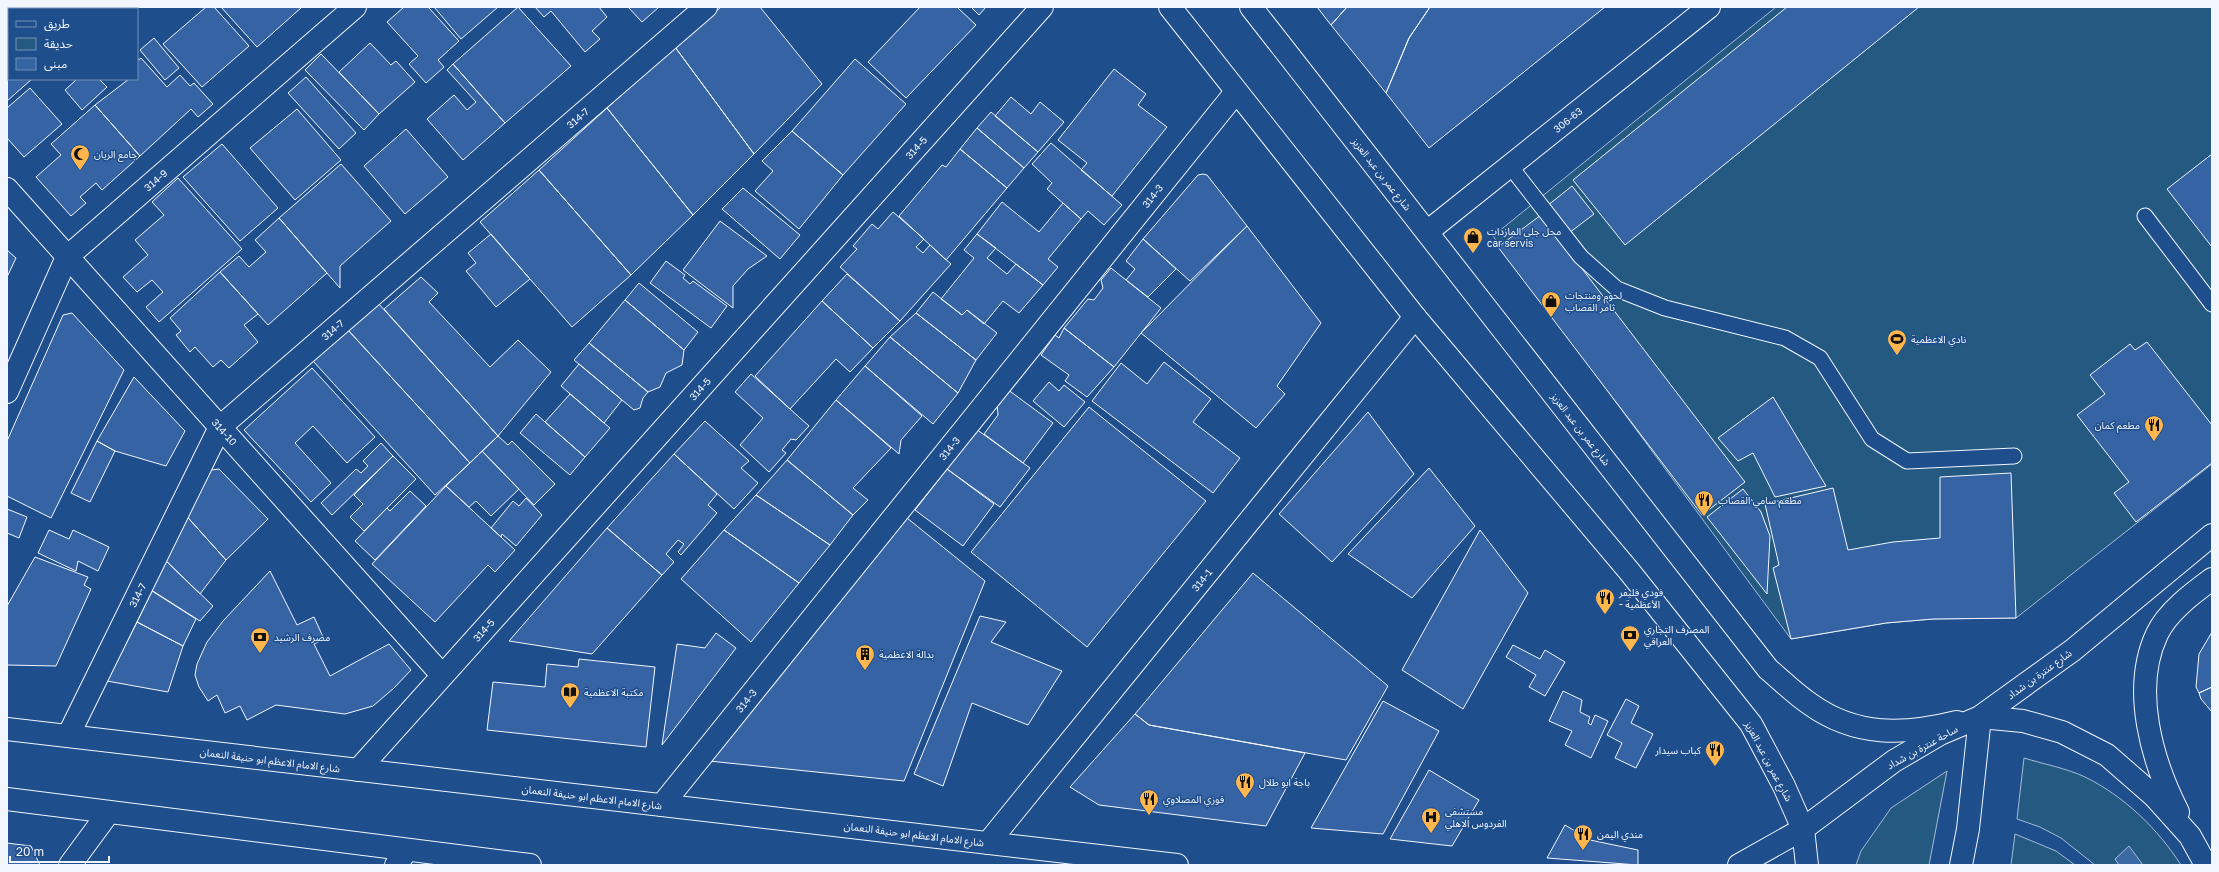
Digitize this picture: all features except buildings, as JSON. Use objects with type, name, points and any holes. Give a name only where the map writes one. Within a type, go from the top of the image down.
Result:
[{"type":"street","name":"314-9","points":[[7,392],[67,257],[355,7]]},
{"type":"street","name":"314-7","points":[[68,736],[220,427],[706,7]]},
{"type":"street","name":"314-5","points":[[358,770],[1042,7]]},
{"type":"street","name":"شارع عمر بن عبد العزيز","points":[[1170,7],[1415,317],[1629,571],[1750,724],[1784,786],[1803,829]]},
{"type":"street","name":"شارع عمر بن عبد العزيز","points":[[1251,7],[1768,669],[1810,705],[1845,723],[1880,732],[1932,728],[1980,717]]},
{"type":"street","name":"306-63","points":[[1427,232],[1709,7]]},
{"type":"street","name":"314-3","points":[[662,805],[1236,92]]},
{"type":"street","name":"314-10","points":[[7,189],[442,675]]},
{"type":"street","name":"314-1","points":[[988,843],[1415,317]]},
{"type":"street","name":"شارع عنترة بن شداد","points":[[1980,717],[2073,650],[2212,535]]},
{"type":"street","points":[[2190,836],[2166,789],[2155,758],[2148,730],[2146,698],[2147,660],[2157,633],[2182,602],[2212,579]]},
{"type":"street","name":"ساحة عنترة بن شداد","points":[[1803,829],[1894,761],[1940,734],[1980,717],[2023,721],[2062,732],[2107,755],[2154,796],[2190,836],[2206,865]]},
{"type":"street","points":[[1961,865],[1968,829],[1980,717]]},
{"type":"street","name":"شارع الامام الاعظم ابو حنيفة النعمان","points":[[7,729],[1177,865]]},
{"type":"street","points":[[7,799],[109,812],[402,858],[530,865]]},
{"type":"street","points":[[70,865],[109,812]]},
{"type":"street","points":[[1739,865],[1803,829],[1807,865]]},
{"type":"street","points":[[1968,829],[1971,865]]},
{"type":"lane","points":[[1510,166],[1581,257],[1617,289],[1665,308],[1785,338],[1820,358],[1872,440],[1907,461],[2014,456]]},
{"type":"lane","points":[[2145,216],[2212,304]]},
{"type":"green space","name":"نادي الاعظمية","points":[[1776,7],[2212,7],[2212,464],[2016,618],[1933,619],[1886,623],[1791,639],[1493,236]]},
{"type":"green space","points":[[2024,758],[2078,774],[2113,794],[2151,826],[2181,865],[2095,865],[2061,838],[2040,827],[2017,819]]},
{"type":"green space","points":[[1947,771],[1929,865],[1856,865],[1861,851],[1891,808]]},
{"type":"green space","points":[[2015,834],[2056,851],[2075,865],[2011,865]]},
{"type":"shaded area","points":[[2129,846],[2143,865],[2119,865],[2115,859]]},
{"type":"place","name":"جامع الريان","points":[[80,171]]},
{"type":"place","name":"محل جلي المازدات car servis","points":[[1473,254]]},
{"type":"place","name":"لحوم ومنتجات ثامر القصاب","points":[[1551,318]]},
{"type":"place","name":"نادي الاعظمية","points":[[1897,356]]},
{"type":"place","name":"مطعم كمان","points":[[2154,442]]},
{"type":"place","name":"مطعم سامي القصاب","points":[[1704,517]]},
{"type":"place","name":"فودي فليفر - الأعظمية","points":[[1605,615]]},
{"type":"place","name":"المصرف التجاري العراقي","points":[[1630,652]]},
{"type":"place","name":"مصرف الرشيد","points":[[260,654]]},
{"type":"place","name":"بدالة الاعظمية","points":[[865,671]]},
{"type":"place","name":"مكتبة الاعظمية","points":[[570,709]]},
{"type":"place","name":"كباب سيدار","points":[[1715,767]]},
{"type":"place","name":"باجة ابو طلال","points":[[1245,799]]},
{"type":"place","name":"قوزي المصلاوي","points":[[1149,816]]},
{"type":"place","name":"مستشفى الفردوس الاهلي","points":[[1431,834]]},
{"type":"place","name":"مندي اليمن","points":[[1583,851]]}]
